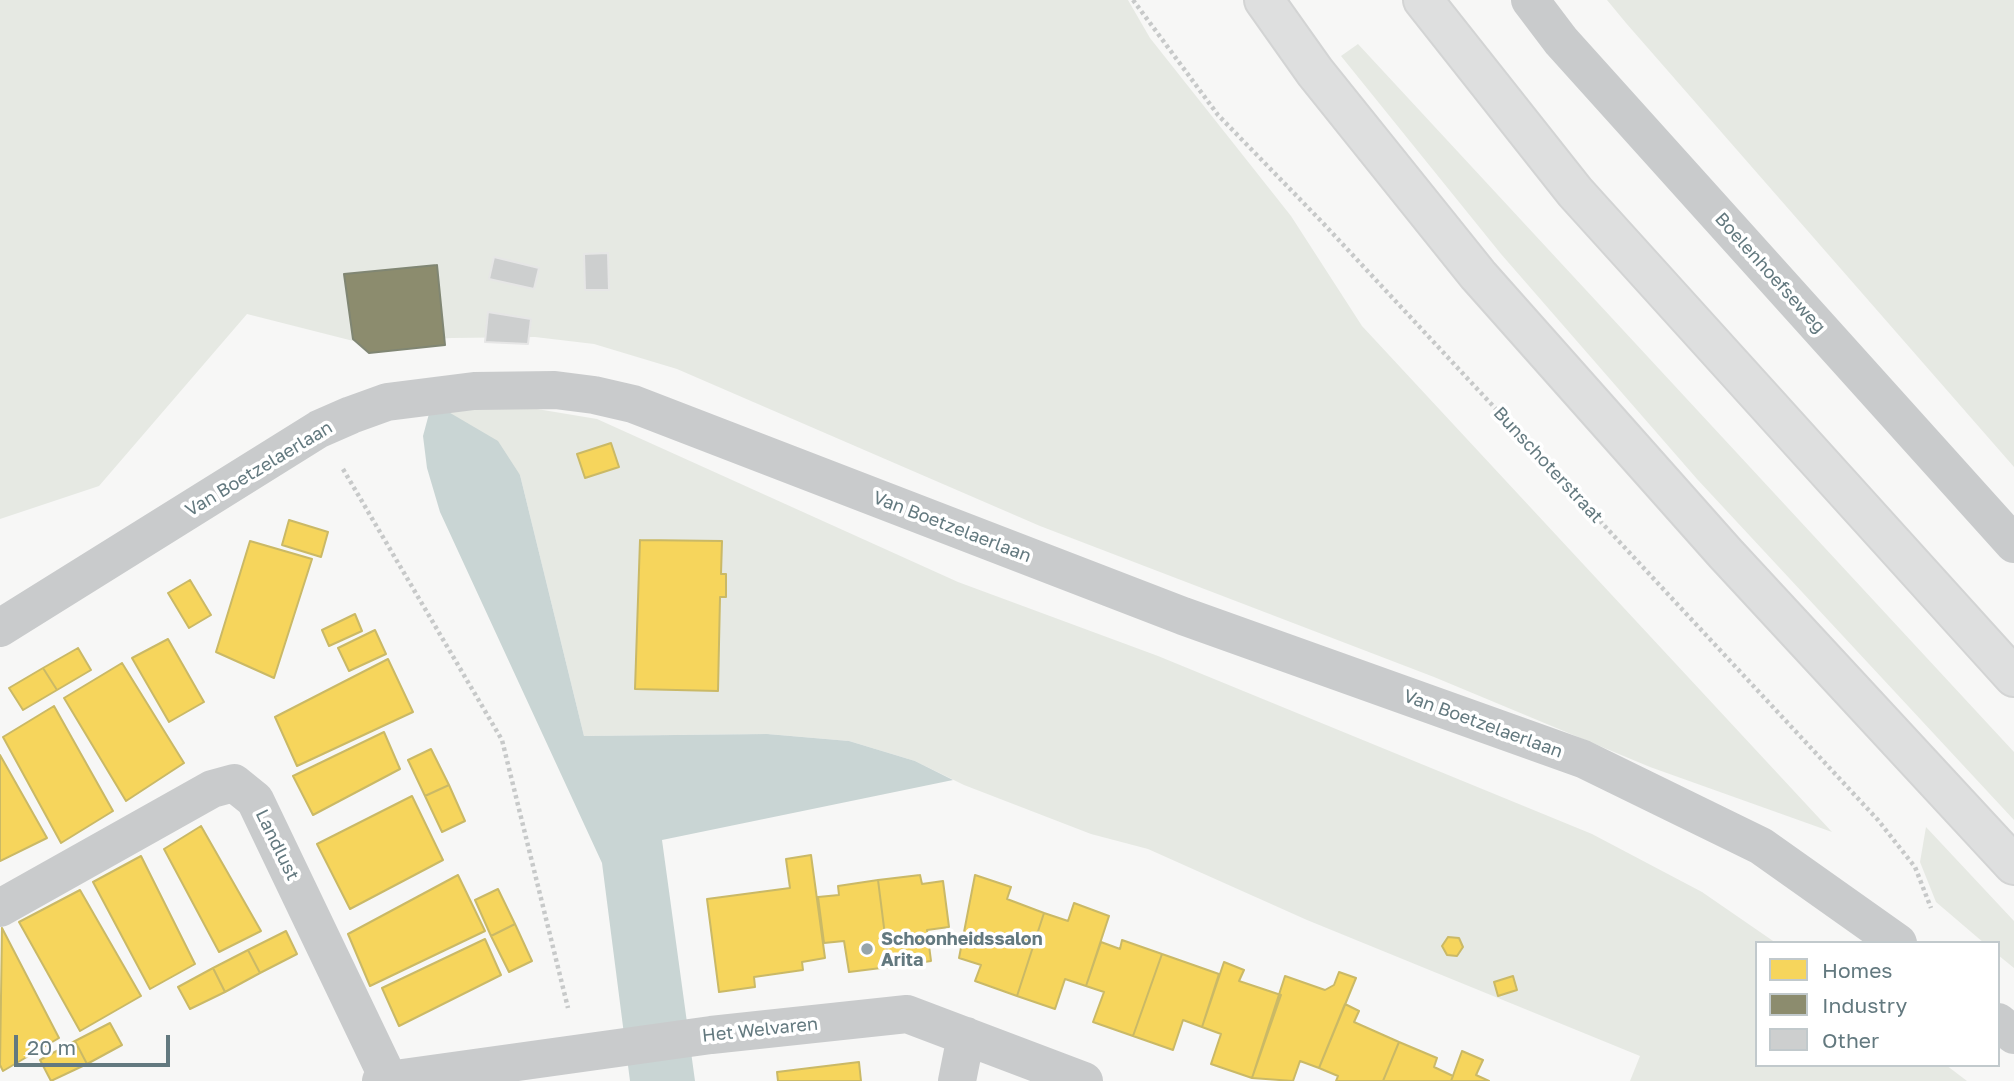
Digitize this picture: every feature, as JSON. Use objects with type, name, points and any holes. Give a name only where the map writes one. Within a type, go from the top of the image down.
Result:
[{"type":"main road","points":[[1264,0],[1315,72],[1478,275],[1725,553],[2014,865]]},
{"type":"main road","points":[[1423,0],[1574,192],[2014,677]]},
{"type":"street","name":"Boelenhoefseweg","points":[[1530,0],[1561,41],[2014,544]]},
{"type":"street","name":"Van Boetzelaerlaan","points":[[0,628],[319,429],[387,402],[474,391],[555,390],[633,404],[1182,616],[1583,759],[1760,846],[1895,941]]},
{"type":"street","name":"Landlust","points":[[0,908],[212,789],[234,783],[255,800],[385,1080]]},
{"type":"street","name":"Het Welvaren","points":[[385,1080],[580,1067],[711,1035],[907,1014],[1084,1081]]},
{"type":"street","points":[[2000,1024],[2014,1035]]},
{"type":"street","points":[[957,1081],[966,1036]]},
{"type":"path","name":"Bunschoterstraat","points":[[1133,0],[1218,115],[1322,222],[1878,820],[1915,867],[1932,910]]},
{"type":"path","points":[[319,429],[502,740],[580,1067]]},
{"type":"shaded area","points":[[0,0],[1128,0],[1150,38],[1291,216],[1362,326],[1832,832],[1650,767],[1434,677],[1040,526],[677,369],[594,344],[535,337],[452,338],[390,341],[377,347],[247,314],[99,486],[0,519]]},
{"type":"shaded area","points":[[1607,0],[2014,0],[2014,467],[1626,23]]},
{"type":"shaded area","points":[[1358,44],[2014,752],[2014,820],[1697,479],[1501,254],[1341,56]]},
{"type":"shaded area","points":[[495,402],[597,419],[958,582],[1158,656],[1592,834],[1702,892],[1773,941],[1755,941],[1755,1067],[1949,1067],[1967,1081],[1630,1081],[1640,1056],[1307,920],[1148,849],[1091,834],[964,785],[915,761],[849,741],[767,734],[584,736],[520,475],[440,407]]},
{"type":"shaded area","points":[[440,407],[498,441],[520,475],[584,736],[767,734],[849,741],[915,761],[953,780],[662,840],[695,1081],[630,1081],[602,863],[440,512],[427,468],[423,436],[430,410]]},
{"type":"shaded area","points":[[1926,827],[2014,921],[2014,968],[2000,957],[2000,941],[1982,941],[1936,902],[1920,862]]},
{"type":"building: Homes","points":[[611,443],[619,467],[585,478],[577,454]]},
{"type":"building: Homes","points":[[289,520],[328,532],[321,557],[282,545]]},
{"type":"building: Homes","points":[[640,540],[722,541],[721,574],[726,574],[726,597],[720,597],[718,691],[635,689]]},
{"type":"building: Homes","points":[[250,541],[312,559],[274,678],[216,652]]},
{"type":"building: Homes","points":[[190,580],[211,615],[189,628],[168,593]]},
{"type":"building: Homes","points":[[355,614],[362,631],[329,646],[322,630]]},
{"type":"building: Homes","points":[[375,630],[386,654],[349,671],[338,648]]},
{"type":"building: Homes","points":[[168,639],[204,702],[169,722],[132,658]]},
{"type":"building: Homes","points":[[78,648],[91,670],[57,690],[43,668]]},
{"type":"building: Homes","points":[[388,659],[413,712],[297,766],[275,717]]},
{"type":"building: Homes","points":[[122,663],[184,763],[126,801],[64,698]]},
{"type":"building: Homes","points":[[43,668],[57,690],[23,710],[9,688]]},
{"type":"building: Homes","points":[[54,706],[113,811],[61,843],[3,737]]},
{"type":"building: Homes","points":[[384,732],[400,769],[313,815],[293,776]]},
{"type":"building: Homes","points":[[431,749],[449,785],[425,796],[408,760]]},
{"type":"building: Homes","points":[[0,755],[47,838],[0,861]]},
{"type":"building: Homes","points":[[449,785],[465,821],[442,832],[425,796]]},
{"type":"building: Homes","points":[[412,796],[443,860],[350,909],[317,844]]},
{"type":"building: Homes","points":[[201,826],[261,931],[219,952],[164,849]]},
{"type":"building: Homes","points":[[811,855],[825,958],[802,962],[803,970],[754,977],[755,987],[719,992],[707,899],[790,888],[786,859]]},
{"type":"building: Homes","points":[[141,856],[195,964],[150,989],[93,882]]},
{"type":"building: Homes","points":[[458,875],[485,931],[370,986],[348,934]]},
{"type":"building: Homes","points":[[920,875],[922,884],[943,881],[949,927],[927,930],[931,961],[889,967],[878,880]]},
{"type":"building: Homes","points":[[975,875],[1011,887],[1007,899],[1044,913],[1017,996],[975,981],[981,965],[959,958]]},
{"type":"building: Homes","points":[[878,880],[889,967],[849,972],[844,941],[824,943],[818,897],[839,895],[838,886]]},
{"type":"building: Homes","points":[[498,889],[515,924],[491,936],[475,900]]},
{"type":"building: Homes","points":[[80,890],[141,996],[80,1031],[19,922]]},
{"type":"building: Homes","points":[[1074,903],[1109,916],[1086,986],[1065,979],[1055,1009],[1017,996],[1044,913],[1068,921]]},
{"type":"building: Homes","points":[[515,924],[532,961],[509,972],[491,936]]},
{"type":"building: Homes","points":[[2,928],[59,1038],[3,1071],[0,1065]]},
{"type":"building: Homes","points":[[286,931],[297,954],[260,973],[248,950]]},
{"type":"building: Homes","points":[[1448,937],[1459,938],[1463,947],[1457,956],[1447,955],[1442,946]]},
{"type":"building: Homes","points":[[485,939],[501,975],[399,1026],[382,988]]},
{"type":"building: Homes","points":[[1122,940],[1162,954],[1133,1036],[1093,1022],[1104,992],[1086,986],[1101,942],[1120,949]]},
{"type":"building: Homes","points":[[248,950],[260,973],[225,992],[213,968]]},
{"type":"building: Homes","points":[[1162,954],[1219,974],[1202,1027],[1183,1020],[1173,1050],[1133,1036]]},
{"type":"building: Homes","points":[[1224,962],[1244,970],[1239,981],[1281,995],[1252,1078],[1211,1064],[1221,1034],[1202,1027]]},
{"type":"building: Homes","points":[[213,968],[225,992],[190,1009],[178,987]]},
{"type":"building: Homes","points":[[1339,972],[1356,978],[1319,1068],[1300,1061],[1293,1081],[1252,1078],[1285,976],[1325,990],[1334,985]]},
{"type":"building: Homes","points":[[1513,976],[1517,990],[1498,996],[1494,982]]},
{"type":"building: Homes","points":[[1345,1004],[1359,1011],[1354,1022],[1399,1042],[1383,1081],[1336,1081],[1338,1076],[1319,1068]]},
{"type":"building: Homes","points":[[110,1023],[122,1045],[87,1064],[75,1041]]},
{"type":"building: Homes","points":[[75,1041],[87,1064],[51,1081],[40,1060]]},
{"type":"building: Homes","points":[[1399,1042],[1437,1058],[1434,1067],[1453,1076],[1451,1081],[1383,1081]]},
{"type":"building: Homes","points":[[1462,1051],[1483,1060],[1476,1075],[1489,1081],[1451,1081]]},
{"type":"building: Homes","points":[[859,1062],[861,1081],[778,1081],[777,1072]]},
{"type":"building: Industry","points":[[437,265],[445,345],[369,353],[353,339],[344,274]]},
{"type":"building: Other","points":[[608,253],[609,290],[585,290],[584,254]]},
{"type":"building: Other","points":[[494,257],[539,268],[534,289],[489,279]]},
{"type":"building: Other","points":[[488,312],[531,319],[528,344],[485,342]]},
{"type":"place","name":"Schoonheidssalon Arita","points":[[867,949]]}]
